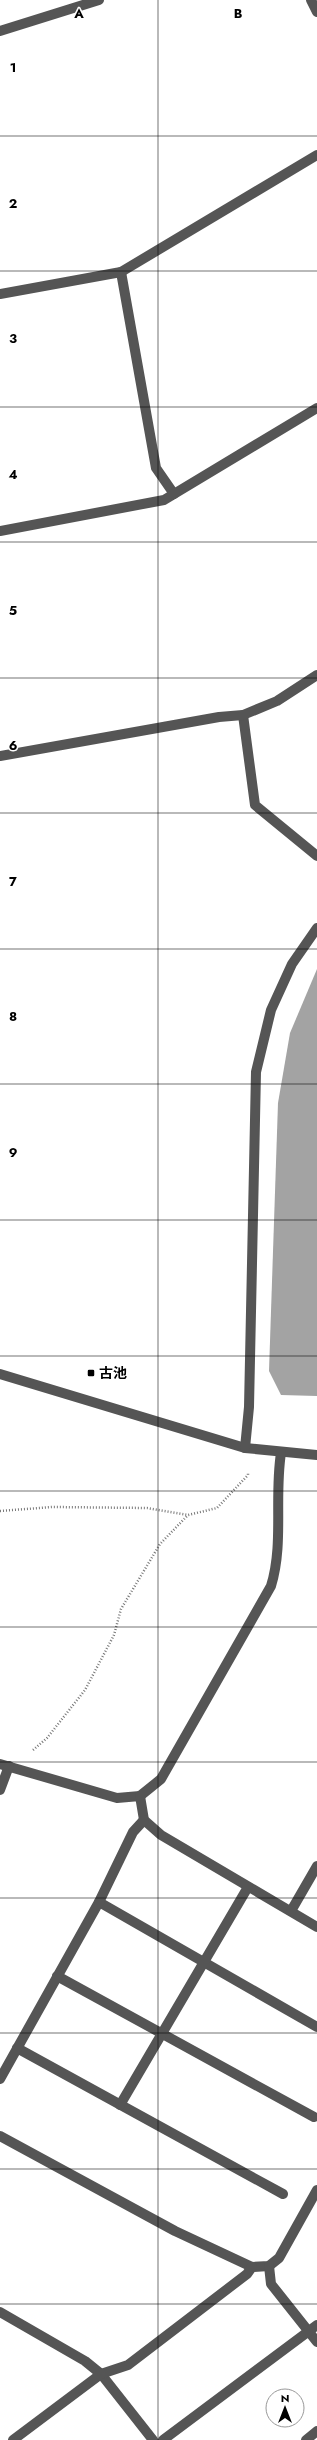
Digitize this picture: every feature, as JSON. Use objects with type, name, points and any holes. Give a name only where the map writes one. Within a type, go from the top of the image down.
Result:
[{"type":"street","points":[[0,31],[99,0]]},
{"type":"street","points":[[311,0],[317,12]]},
{"type":"street","points":[[0,294],[121,272],[317,155]]},
{"type":"street","points":[[121,272],[156,468],[174,494]]},
{"type":"street","points":[[0,531],[164,500],[317,408]]},
{"type":"street","points":[[0,756],[219,717],[244,715],[276,701],[317,675]]},
{"type":"street","points":[[244,715],[255,805],[317,856]]},
{"type":"street","points":[[245,1448],[249,1406],[256,1072],[272,1010],[292,964],[317,928]]},
{"type":"street","points":[[0,1374],[245,1448],[281,1453],[317,1455]]},
{"type":"street","points":[[0,1790],[4,1765],[117,1798],[140,1796],[161,1779],[271,1586],[278,1565],[277,1477],[281,1453]]},
{"type":"street","points":[[140,1796],[144,1820],[161,1835],[317,1927]]},
{"type":"street","points":[[0,2079],[99,1902],[133,1832],[144,1820]]},
{"type":"street","points":[[291,1911],[317,1866]]},
{"type":"street","points":[[120,2104],[248,1887]]},
{"type":"street","points":[[99,1902],[317,2027]]},
{"type":"street","points":[[57,1976],[314,2117]]},
{"type":"street","points":[[17,2048],[283,2194]]},
{"type":"street","points":[[0,2136],[174,2231],[252,2267],[269,2266],[279,2258],[317,2190]]},
{"type":"street","points":[[269,2266],[271,2284],[317,2342]]},
{"type":"street","points":[[13,2440],[101,2374],[128,2365],[247,2274],[252,2267]]},
{"type":"street","points":[[0,2312],[85,2361],[101,2374],[153,2440]]},
{"type":"street","points":[[163,2440],[317,2325]]},
{"type":"street","points":[[306,2440],[317,2431]]},
{"type":"path","points":[[0,1511],[52,1507],[147,1508],[188,1515],[217,1508],[238,1488],[248,1475],[245,1448]]},
{"type":"path","points":[[4,1765],[25,1757],[47,1738],[85,1690],[114,1635],[121,1609],[160,1544],[188,1515]]},
{"type":"shaded area","points":[[317,969],[317,1396],[281,1395],[269,1371],[278,1103],[290,1033]]},
{"type":"place","name":"古池","points":[[91,1373]]}]
